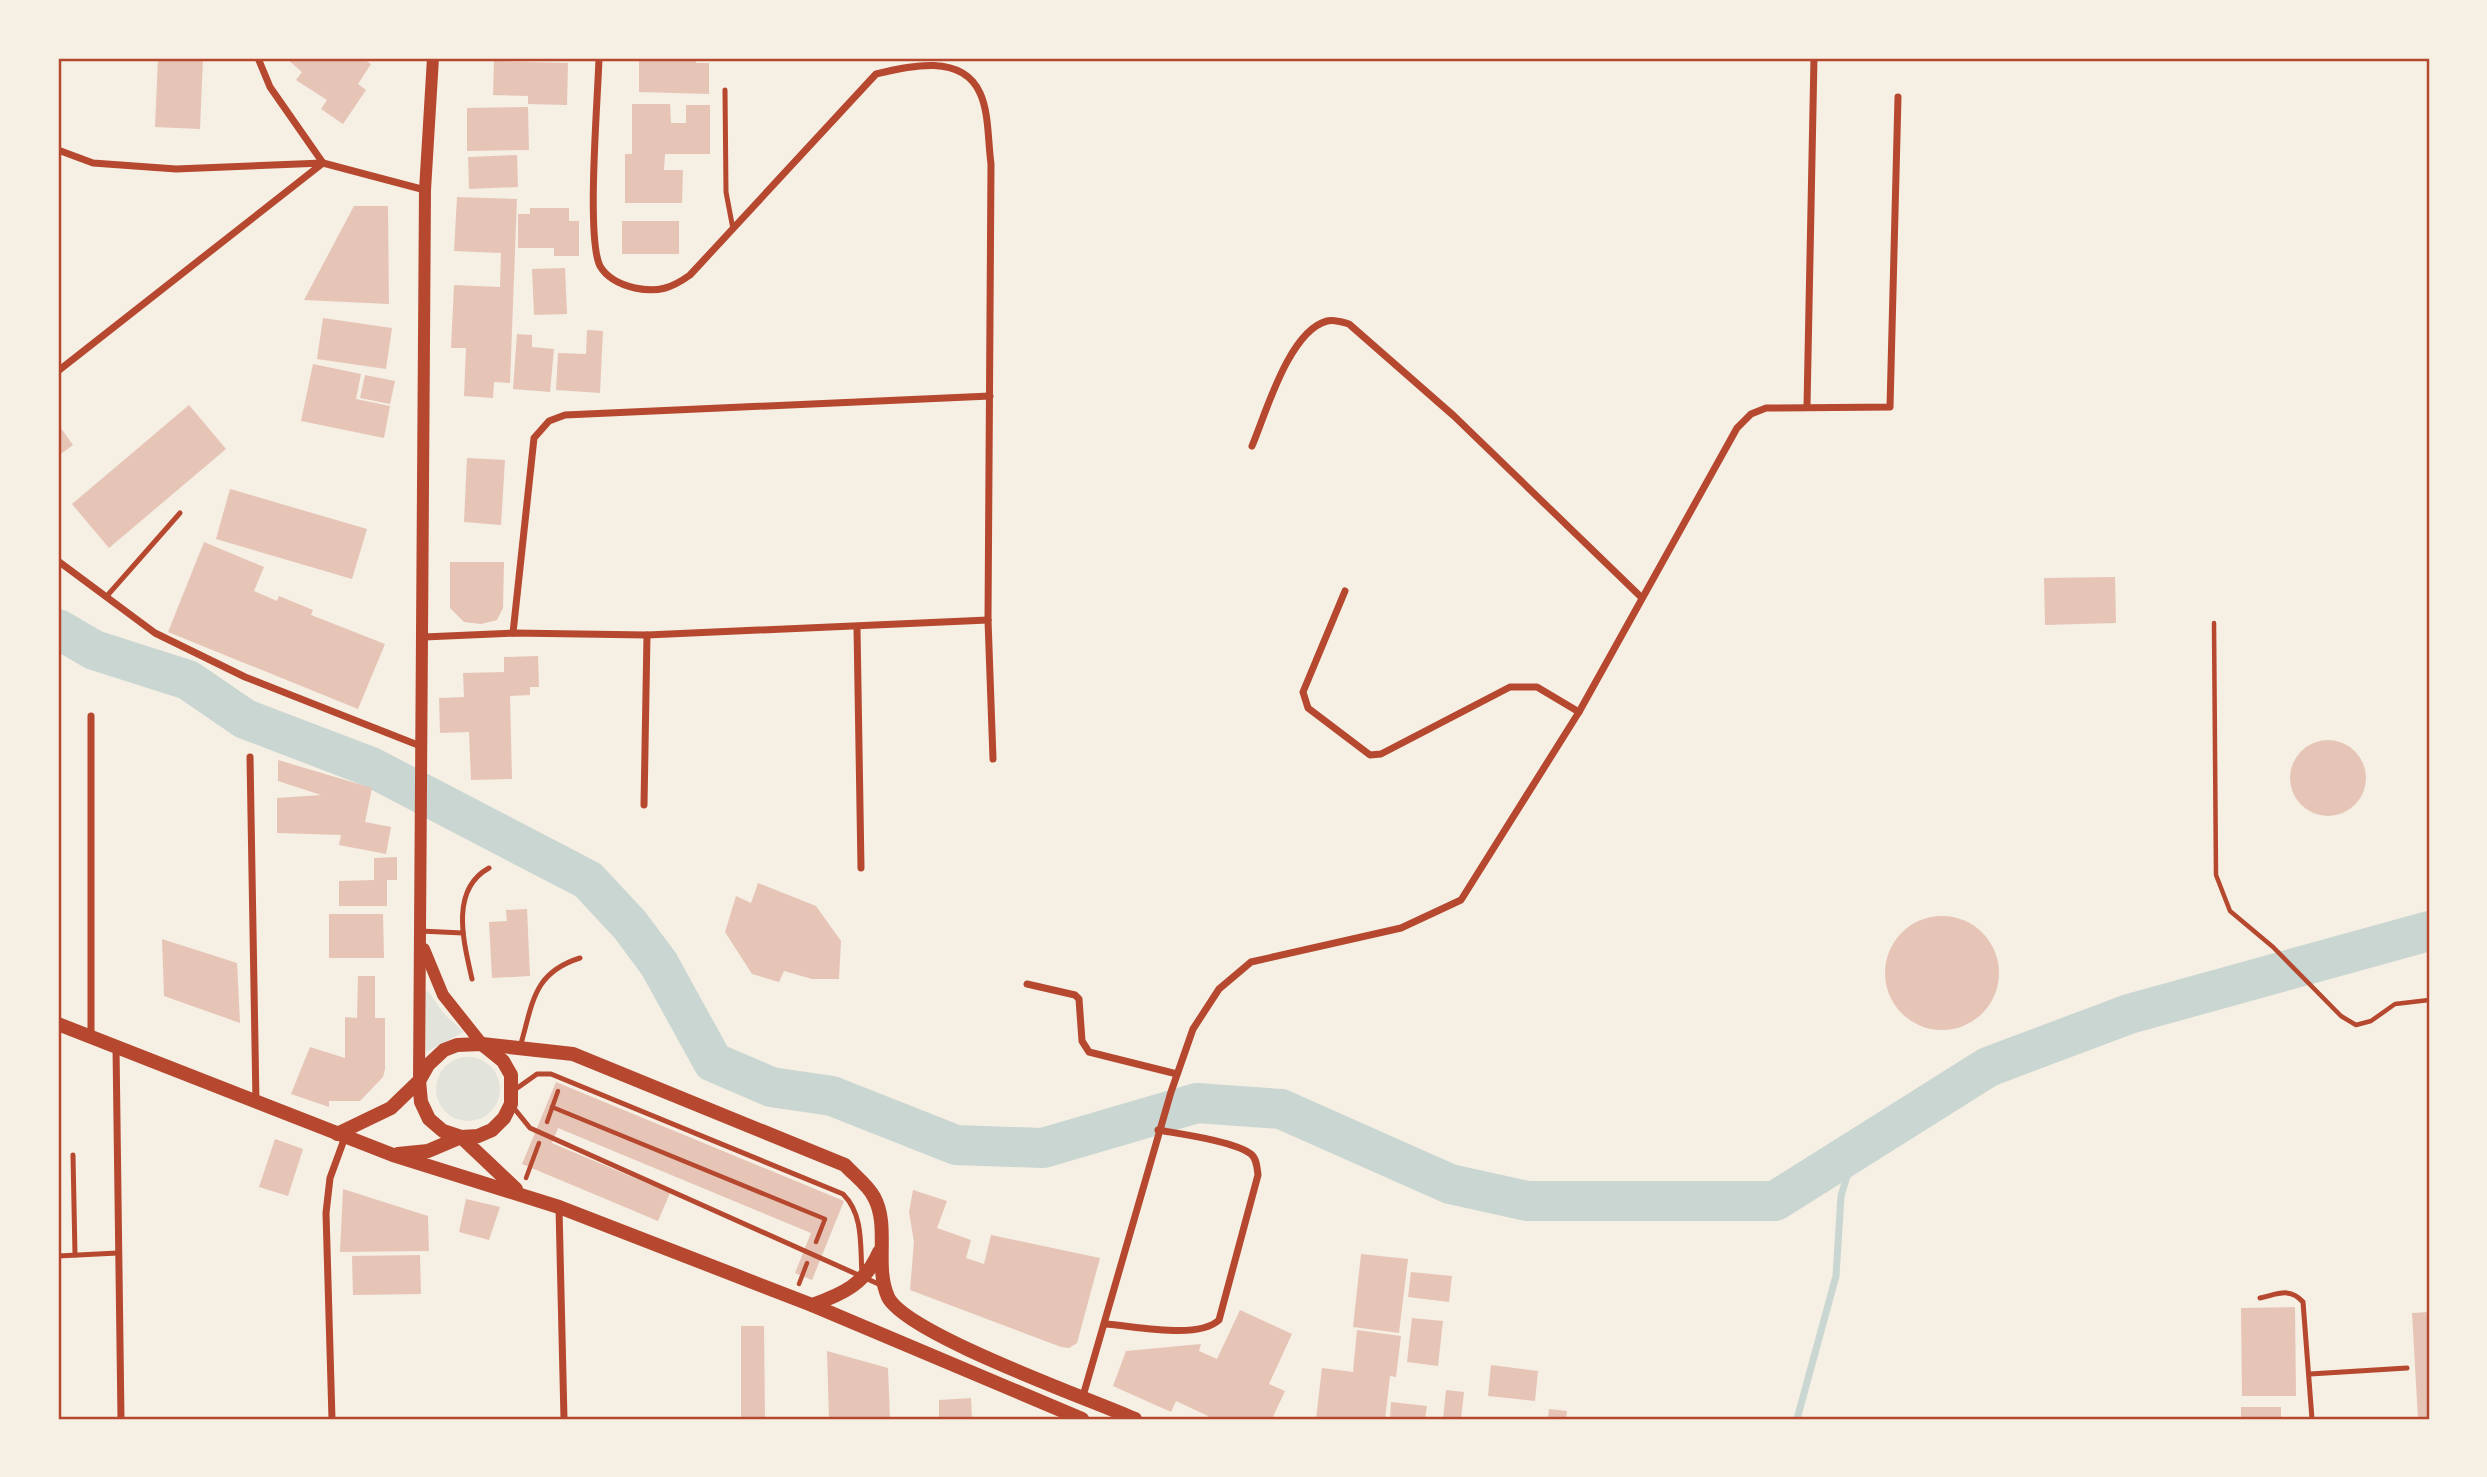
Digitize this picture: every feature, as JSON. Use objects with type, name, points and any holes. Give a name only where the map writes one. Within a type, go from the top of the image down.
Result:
[{"type":"main road","points":[[58,1024],[393,1155],[453,1175],[520,1192],[559,1207],[812,1305],[1082,1419]]},
{"type":"main road","points":[[341,1135],[391,1108],[419,1081],[428,1065],[444,1050],[457,1045],[482,1044],[573,1054],[845,1165],[874,1196],[879,1213],[884,1286],[889,1299],[905,1315],[949,1340],[1135,1419]]},
{"type":"main road","points":[[393,1155],[428,1151],[461,1137],[478,1136],[492,1130],[504,1118],[512,1098],[511,1075],[503,1061],[482,1044]]},
{"type":"main road","points":[[419,1081],[421,1102],[429,1119],[443,1131],[461,1137],[520,1192]]},
{"type":"main road","points":[[812,1305],[844,1293],[863,1279],[872,1269],[880,1249]]},
{"type":"street","points":[[258,58],[270,87],[323,163]]},
{"type":"street","points":[[419,1081],[425,190],[433,58]]},
{"type":"street","points":[[599,58],[594,235],[600,265],[610,277],[624,285],[653,291],[672,288],[690,275],[876,74],[922,65],[944,66],[968,76],[981,94],[991,163],[988,620],[993,759]]},
{"type":"street","points":[[1807,406],[1814,58]]},
{"type":"street","points":[[1083,1396],[1159,1126],[1193,1029],[1219,989],[1251,962],[1401,928],[1461,900],[1579,712],[1737,428],[1751,414],[1766,408],[1890,407],[1898,97]]},
{"type":"street","points":[[58,150],[93,163],[176,169],[323,163],[425,190]]},
{"type":"street","points":[[58,371],[323,163]]},
{"type":"street","points":[[1252,446],[1288,358],[1316,326],[1330,320],[1349,324],[1454,416],[1641,597]]},
{"type":"street","points":[[513,633],[534,438],[549,421],[565,415],[990,396]]},
{"type":"street","points":[[58,561],[155,633],[246,677],[423,748]]},
{"type":"street","points":[[1345,591],[1303,692],[1304,700],[1308,708],[1370,755],[1381,754],[1510,687],[1537,687],[1579,712]]},
{"type":"street","points":[[424,637],[513,633],[647,635],[857,628],[988,620]]},
{"type":"street","points":[[857,628],[861,868]]},
{"type":"street","points":[[644,805],[647,635]]},
{"type":"street","points":[[91,716],[91,1038]]},
{"type":"street","points":[[250,757],[256,1102]]},
{"type":"street","points":[[421,936],[443,995],[482,1044]]},
{"type":"street","points":[[1027,984],[1075,995],[1079,999],[1082,1041],[1089,1052],[1177,1074]]},
{"type":"street","points":[[116,1047],[121,1419]]},
{"type":"street","points":[[1105,1324],[1196,1331],[1211,1328],[1219,1320],[1258,1175],[1257,1162],[1251,1154],[1159,1126]]},
{"type":"street","points":[[332,1419],[326,1213],[330,1178],[341,1135]]},
{"type":"street","points":[[559,1207],[564,1419]]},
{"type":"lane","points":[[725,90],[726,192],[733,229]]},
{"type":"lane","points":[[106,597],[180,513]]},
{"type":"lane","points":[[472,979],[463,933],[467,890],[476,875],[489,869]]},
{"type":"lane","points":[[421,936],[463,933]]},
{"type":"lane","points":[[520,1047],[536,991],[545,976],[560,964],[580,958]]},
{"type":"lane","points":[[863,1279],[858,1221],[853,1204],[843,1194],[551,1074],[537,1074],[512,1098],[530,1128],[863,1279],[884,1286]]},
{"type":"lane","points":[[73,1155],[75,1255]]},
{"type":"lane","points":[[58,1256],[118,1253]]},
{"type":"lane","points":[[2260,1298],[2286,1291],[2295,1293],[2303,1302],[2312,1419]]},
{"type":"lane","points":[[2310,1374],[2407,1368]]},
{"type":"path","points":[[2214,623],[2216,875],[2230,911],[2273,947],[2341,1016],[2356,1025],[2371,1021],[2395,1004],[2429,1000]]},
{"type":"path","points":[[552,1107],[825,1219],[793,1298]]},
{"type":"shaded area","points":[[428,991],[445,1015],[464,1032],[426,1052],[425,992]]},
{"type":"shaded area","points":[[468,1057],[486,1063],[494,1071],[500,1089],[494,1107],[486,1115],[468,1121],[450,1115],[442,1107],[436,1089],[442,1071],[450,1063]]},
{"type":"building","points":[[158,58],[203,58],[200,129],[155,127]]},
{"type":"building","points":[[286,58],[367,58],[365,60],[371,64],[358,84],[366,90],[343,124],[321,109],[327,100],[296,80],[302,72]]},
{"type":"building","points":[[639,58],[696,58],[696,63],[709,63],[709,94],[639,92]]},
{"type":"building","points":[[494,61],[568,63],[567,105],[528,104],[528,96],[493,95]]},
{"type":"building","points":[[632,104],[670,104],[671,123],[686,123],[686,105],[710,105],[710,154],[665,154],[664,170],[683,170],[682,203],[625,203],[625,154],[632,154]]},
{"type":"building","points":[[528,107],[529,150],[467,151],[467,108]]},
{"type":"building","points":[[517,155],[518,187],[469,189],[468,157]]},
{"type":"building","points":[[457,197],[517,199],[510,383],[494,382],[493,398],[464,396],[466,348],[451,348],[454,285],[500,287],[501,253],[454,251]]},
{"type":"building","points":[[354,206],[388,206],[389,304],[304,300]]},
{"type":"building","points":[[530,208],[569,208],[569,221],[579,221],[579,256],[554,256],[554,248],[518,248],[518,214],[530,214]]},
{"type":"building","points":[[622,221],[679,221],[679,254],[622,254]]},
{"type":"building","points":[[565,268],[567,314],[534,315],[532,269]]},
{"type":"building","points":[[323,318],[392,328],[386,369],[317,359]]},
{"type":"building","points":[[587,330],[603,331],[600,393],[556,390],[558,353],[586,354]]},
{"type":"building","points":[[517,334],[532,335],[532,347],[554,349],[550,392],[513,389]]},
{"type":"building","points":[[313,364],[361,374],[356,399],[390,406],[384,438],[301,421]]},
{"type":"building","points":[[365,375],[395,381],[390,404],[360,398]]},
{"type":"building","points":[[189,405],[226,449],[109,548],[72,504]]},
{"type":"building","points":[[58,424],[73,445],[58,456]]},
{"type":"building","points":[[467,458],[505,460],[501,525],[464,522]]},
{"type":"building","points":[[230,489],[367,529],[352,579],[216,539]]},
{"type":"building","points":[[204,542],[264,567],[254,591],[277,601],[279,596],[313,610],[311,615],[385,644],[358,709],[168,632]]},
{"type":"building","points":[[450,562],[504,562],[503,608],[497,620],[481,624],[464,622],[450,608]]},
{"type":"building","points":[[2115,577],[2116,623],[2045,625],[2044,578]]},
{"type":"building","points":[[538,656],[539,687],[530,687],[530,695],[510,696],[512,779],[471,780],[469,732],[440,733],[439,698],[464,697],[463,673],[504,672],[504,657]]},
{"type":"building","points":[[2328,740],[2342,743],[2355,751],[2363,764],[2366,778],[2363,792],[2355,805],[2342,813],[2328,816],[2314,813],[2301,805],[2293,792],[2290,778],[2293,764],[2301,751],[2314,743]]},
{"type":"building","points":[[278,760],[372,788],[365,822],[391,827],[386,854],[339,845],[341,835],[277,833],[277,798],[321,795],[278,781]]},
{"type":"building","points":[[397,857],[397,880],[387,880],[387,906],[339,906],[339,881],[374,880],[374,858]]},
{"type":"building","points":[[758,883],[816,906],[841,941],[839,979],[812,979],[784,971],[779,982],[752,974],[725,932],[736,896],[751,903]]},
{"type":"building","points":[[527,909],[530,976],[492,978],[489,922],[507,921],[506,910]]},
{"type":"building","points":[[329,914],[383,914],[384,958],[329,958]]},
{"type":"building","points":[[1942,916],[1964,920],[1982,933],[1995,951],[1999,973],[1995,995],[1982,1013],[1964,1026],[1942,1030],[1920,1026],[1902,1013],[1889,995],[1885,973],[1889,951],[1902,933],[1920,920]]},
{"type":"building","points":[[162,939],[237,963],[240,1023],[164,996]]},
{"type":"building","points":[[358,976],[375,976],[375,1018],[385,1018],[383,1077],[360,1101],[329,1101],[329,1107],[291,1094],[310,1047],[345,1058],[345,1017],[357,1018]]},
{"type":"building","points":[[556,1082],[844,1201],[812,1280],[795,1273],[811,1233],[558,1128],[552,1143],[670,1193],[658,1221],[522,1164]]},
{"type":"building","points":[[275,1139],[303,1149],[288,1196],[259,1187]]},
{"type":"building","points":[[343,1189],[428,1216],[429,1251],[340,1252]]},
{"type":"building","points":[[913,1190],[947,1201],[937,1228],[971,1240],[966,1258],[984,1264],[991,1235],[1100,1258],[1077,1343],[1069,1348],[1061,1347],[910,1290],[914,1242],[909,1212]]},
{"type":"building","points":[[466,1199],[500,1207],[489,1240],[459,1232]]},
{"type":"building","points":[[1361,1254],[1408,1259],[1399,1333],[1353,1327]]},
{"type":"building","points":[[420,1255],[421,1294],[353,1295],[352,1256]]},
{"type":"building","points":[[1411,1272],[1452,1276],[1449,1302],[1408,1297]]},
{"type":"building","points":[[2295,1307],[2296,1396],[2242,1396],[2241,1308]]},
{"type":"building","points":[[1240,1310],[1292,1334],[1269,1384],[1285,1391],[1272,1419],[1206,1419],[1208,1416],[1176,1401],[1171,1412],[1113,1386],[1126,1351],[1201,1344],[1199,1351],[1217,1359]]},
{"type":"building","points":[[2429,1312],[2429,1419],[2418,1419],[2412,1313]]},
{"type":"building","points":[[1412,1318],[1443,1321],[1438,1366],[1407,1362]]},
{"type":"building","points":[[741,1326],[764,1326],[765,1419],[741,1419]]},
{"type":"building","points":[[1357,1330],[1401,1336],[1396,1377],[1390,1376],[1385,1419],[1316,1419],[1322,1368],[1353,1372]]},
{"type":"building","points":[[827,1351],[888,1368],[890,1419],[829,1419]]},
{"type":"building","points":[[1491,1365],[1538,1371],[1535,1401],[1488,1396]]},
{"type":"building","points":[[1446,1390],[1464,1392],[1461,1419],[1443,1419]]},
{"type":"building","points":[[971,1398],[972,1419],[939,1419],[939,1400]]},
{"type":"building","points":[[1391,1402],[1427,1406],[1425,1419],[1390,1419]]},
{"type":"building","points":[[2241,1407],[2281,1407],[2281,1419],[2241,1419]]},
{"type":"building","points":[[1549,1409],[1567,1411],[1566,1419],[1548,1419]]},
{"type":"waterway","points":[[58,629],[94,650],[188,680],[245,719],[371,767],[588,880],[630,925],[659,964],[713,1062],[771,1087],[832,1096],[956,1145],[1043,1148],[1197,1103],[1281,1109],[1450,1184],[1527,1201],[1775,1201],[1988,1067],[2129,1014],[2429,931]]},
{"type":"waterway","points":[[1797,1419],[1836,1276],[1841,1196],[1856,1147]]}]
